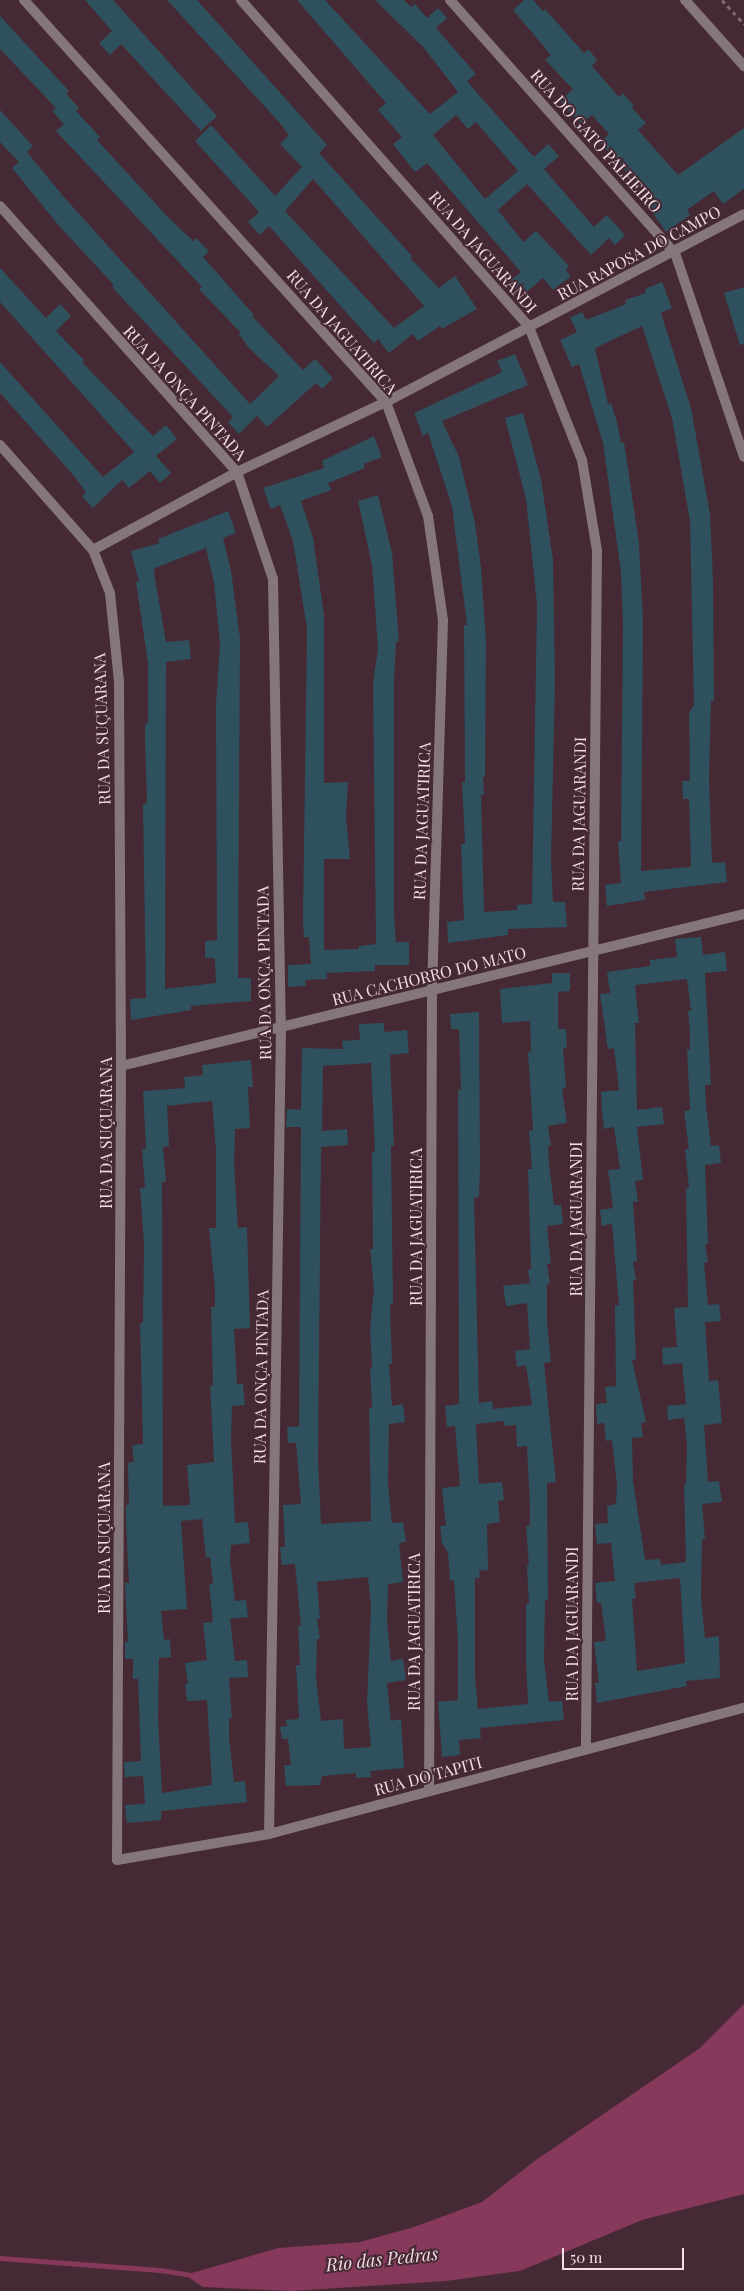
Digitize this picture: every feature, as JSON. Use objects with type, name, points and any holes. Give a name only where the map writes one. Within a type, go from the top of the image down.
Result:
[{"type":"street","name":"RUA DA JAGUATIRICA","points":[[24,0],[386,402],[428,516],[443,620],[432,991],[429,1791]]},
{"type":"street","name":"RUA DA JAGUARANDI","points":[[242,0],[529,327],[582,460],[597,551],[586,1748]]},
{"type":"street","name":"RUA DO GATO PALHEIRO","points":[[450,0],[675,253],[744,458]]},
{"type":"street","points":[[685,0],[744,66]]},
{"type":"street","name":"RUA DA ONÇA PINTADA","points":[[0,206],[237,472],[273,579],[281,1028],[269,1834]]},
{"type":"street","name":"RUA RAPOSA DO CAMPO","points":[[93,550],[237,472],[386,402],[675,253],[744,214]]},
{"type":"street","name":"RUA DA SUÇUARANA","points":[[0,445],[93,550],[110,593],[119,681],[121,1066],[117,1860]]},
{"type":"street","name":"RUA CACHORRO DO MATO","points":[[121,1066],[744,914]]},
{"type":"street","name":"RUA DO TAPITI","points":[[117,1860],[269,1834],[586,1748],[744,1708]]},
{"type":"path","points":[[722,0],[744,24]]},
{"type":"water","points":[[744,2004],[744,2194],[642,2220],[520,2271],[446,2281],[291,2291],[203,2287],[185,2275],[278,2248],[360,2242],[414,2227],[482,2202],[536,2160],[700,2048]]},
{"type":"building","points":[[85,0],[113,0],[217,116],[201,131],[121,44],[110,55],[99,43],[112,31]]},
{"type":"building","points":[[167,0],[197,0],[327,145],[319,153],[412,256],[410,258],[439,288],[455,276],[477,309],[442,329],[440,326],[418,341],[413,334],[389,353],[378,339],[374,343],[269,226],[260,235],[248,222],[259,212],[195,141],[211,125],[275,196],[302,167],[280,144],[289,135]],"holes":[[[313,179],[424,306],[394,328],[285,211]]]},
{"type":"building","points":[[297,0],[325,0],[430,114],[458,92],[424,48],[375,0],[404,0],[411,7],[415,4],[427,18],[438,8],[447,18],[436,28],[476,74],[467,81],[534,157],[548,144],[559,156],[544,169],[594,227],[607,215],[625,235],[615,245],[609,238],[591,255],[527,184],[498,210],[523,242],[536,231],[569,266],[566,270],[571,276],[553,290],[543,278],[522,296],[509,282],[521,272],[427,163],[415,172],[393,144],[402,137],[378,110],[386,103]],"holes":[[[456,115],[468,129],[476,122],[518,171],[485,199],[433,135]]]},
{"type":"building","points":[[524,0],[533,0],[543,11],[545,9],[584,53],[588,49],[597,60],[592,66],[619,97],[623,93],[634,106],[632,108],[646,123],[638,130],[678,175],[744,128],[744,189],[723,204],[714,191],[687,210],[690,215],[666,232],[643,199],[647,196],[600,142],[609,134],[592,115],[581,124],[560,101],[573,89],[545,60],[551,55],[513,10]]},
{"type":"building","points":[[0,16],[69,91],[66,94],[79,108],[76,111],[100,137],[97,140],[165,214],[193,241],[196,238],[209,251],[203,257],[254,315],[252,316],[303,370],[315,359],[333,378],[322,389],[316,383],[267,427],[257,416],[239,434],[228,422],[233,417],[112,287],[114,285],[60,227],[12,168],[19,162],[0,142],[0,110],[33,146],[27,152],[63,196],[250,404],[279,376],[249,348],[239,334],[240,332],[199,289],[202,287],[56,131],[64,124],[52,111],[56,108],[0,49]]},
{"type":"building","points":[[0,268],[46,318],[60,304],[71,316],[56,331],[84,360],[82,362],[153,436],[166,425],[177,439],[156,456],[171,473],[160,483],[150,471],[129,488],[122,480],[93,508],[82,496],[86,492],[74,476],[0,393],[0,362],[103,477],[134,452],[0,302]]},
{"type":"building","points":[[662,282],[672,308],[661,313],[691,408],[710,514],[713,580],[714,701],[711,701],[709,779],[712,863],[725,862],[727,882],[644,892],[645,900],[607,906],[605,885],[621,883],[618,841],[621,841],[623,625],[621,572],[603,443],[579,364],[572,367],[560,340],[577,332],[570,318],[582,312],[586,320],[626,304],[625,300],[646,293],[645,289]],"holes":[[[642,326],[672,418],[690,521],[694,705],[689,713],[690,781],[682,781],[683,799],[689,799],[691,867],[641,871],[643,622],[639,543],[624,442],[621,443],[611,403],[608,404],[595,348]]]},
{"type":"building","points":[[744,287],[744,344],[740,345],[724,293]]},
{"type":"building","points":[[515,354],[528,385],[442,421],[459,457],[475,523],[481,567],[486,642],[485,777],[483,777],[484,795],[481,795],[484,912],[517,910],[517,905],[532,904],[537,604],[526,499],[505,418],[523,413],[541,479],[553,560],[555,682],[551,859],[553,902],[565,902],[567,927],[508,929],[508,935],[448,943],[447,922],[464,920],[461,844],[465,844],[462,782],[465,782],[464,625],[467,625],[452,506],[428,433],[423,436],[414,413],[502,372],[497,361]]},
{"type":"building","points":[[374,436],[382,457],[364,464],[365,468],[328,483],[331,490],[301,501],[313,538],[324,615],[324,783],[348,782],[346,817],[350,859],[324,859],[324,950],[359,949],[359,946],[376,944],[373,684],[378,648],[372,565],[358,501],[378,495],[392,553],[399,641],[396,642],[394,680],[394,916],[396,942],[409,942],[409,965],[375,965],[375,971],[326,973],[327,979],[305,980],[306,986],[288,987],[288,965],[311,964],[309,937],[304,937],[303,919],[307,629],[293,541],[280,505],[271,509],[263,488],[324,468],[322,461]]},
{"type":"building","points":[[228,511],[236,533],[223,538],[231,571],[240,638],[238,978],[251,978],[251,1001],[191,1006],[191,1010],[131,1020],[130,999],[146,998],[143,804],[147,803],[145,724],[148,723],[148,663],[136,582],[139,582],[131,551],[160,543],[158,539]],"holes":[[[206,548],[214,582],[220,644],[216,704],[217,940],[205,941],[205,958],[215,958],[216,983],[165,989],[166,662],[191,659],[189,640],[166,642],[154,573],[155,568]]]},
{"type":"building","points":[[701,937],[703,955],[725,952],[727,971],[705,973],[711,1085],[705,1085],[706,1105],[711,1146],[719,1145],[721,1163],[705,1165],[708,1244],[705,1244],[708,1262],[704,1263],[708,1305],[719,1304],[721,1321],[705,1322],[709,1381],[718,1380],[722,1423],[704,1425],[708,1482],[719,1481],[722,1502],[702,1504],[705,1539],[702,1539],[701,1598],[705,1638],[719,1636],[720,1678],[686,1681],[687,1686],[597,1703],[595,1683],[599,1683],[594,1642],[606,1641],[601,1602],[597,1603],[595,1583],[615,1581],[611,1543],[597,1544],[595,1524],[608,1523],[607,1506],[616,1504],[617,1484],[612,1440],[606,1441],[604,1423],[597,1424],[596,1404],[607,1403],[605,1387],[616,1386],[615,1306],[619,1305],[612,1224],[602,1226],[600,1210],[613,1208],[608,1170],[620,1169],[614,1127],[604,1129],[602,1112],[601,1092],[619,1090],[614,1048],[608,1049],[600,994],[610,993],[607,972],[650,966],[650,960],[677,957],[675,939]],"holes":[[[687,979],[691,1011],[688,1011],[690,1049],[687,1050],[690,1110],[684,1111],[689,1149],[685,1149],[689,1188],[686,1189],[688,1307],[674,1308],[677,1347],[662,1348],[663,1365],[682,1363],[686,1404],[667,1406],[668,1420],[684,1418],[687,1445],[686,1485],[684,1485],[686,1562],[661,1565],[660,1559],[645,1560],[633,1481],[632,1438],[643,1437],[641,1423],[646,1422],[632,1360],[636,1359],[633,1280],[636,1280],[633,1262],[637,1261],[633,1202],[638,1202],[635,1181],[643,1180],[637,1127],[664,1124],[662,1107],[637,1110],[635,1023],[639,1023],[635,985]],[[680,1578],[685,1663],[637,1671],[632,1599],[636,1598],[634,1583]]]},
{"type":"building","points":[[552,973],[570,973],[570,991],[558,992],[558,1029],[566,1029],[567,1047],[563,1048],[566,1088],[562,1089],[567,1123],[548,1126],[551,1146],[548,1146],[549,1164],[554,1205],[561,1205],[563,1224],[547,1226],[551,1264],[547,1264],[550,1283],[547,1284],[547,1322],[551,1362],[544,1363],[556,1482],[547,1483],[548,1600],[545,1600],[544,1660],[549,1702],[562,1701],[564,1720],[480,1728],[481,1738],[459,1740],[460,1755],[442,1757],[438,1702],[458,1700],[458,1642],[454,1580],[450,1581],[448,1553],[442,1543],[440,1526],[446,1526],[442,1488],[460,1486],[455,1426],[447,1427],[445,1406],[459,1404],[458,1090],[461,1090],[459,1029],[451,1029],[450,1014],[479,1012],[480,1167],[479,1197],[474,1198],[479,1403],[492,1401],[493,1409],[532,1405],[526,1365],[517,1367],[515,1351],[530,1349],[527,1303],[506,1306],[503,1286],[530,1283],[528,1270],[531,1269],[528,1169],[532,1169],[529,1131],[533,1130],[528,1052],[531,1051],[530,1021],[502,1023],[500,989],[552,983]],"holes":[[[504,1421],[504,1426],[516,1425],[517,1447],[527,1446],[530,1506],[530,1525],[526,1526],[529,1565],[527,1566],[529,1604],[526,1604],[528,1704],[478,1709],[475,1678],[475,1578],[480,1578],[479,1571],[488,1570],[487,1524],[500,1522],[498,1501],[504,1500],[502,1482],[479,1484],[476,1424]]]},
{"type":"building","points":[[384,1023],[384,1032],[407,1030],[409,1053],[390,1055],[394,1146],[391,1146],[393,1304],[390,1304],[392,1364],[389,1364],[392,1406],[403,1404],[405,1422],[389,1424],[388,1483],[392,1523],[403,1522],[406,1542],[399,1543],[403,1582],[388,1584],[387,1622],[391,1661],[403,1659],[406,1680],[387,1683],[391,1721],[401,1719],[404,1768],[370,1771],[371,1777],[356,1778],[356,1773],[322,1776],[320,1785],[286,1786],[284,1765],[291,1765],[288,1739],[282,1739],[280,1727],[287,1726],[286,1720],[299,1719],[296,1665],[300,1665],[298,1626],[301,1626],[295,1564],[282,1565],[280,1547],[285,1547],[283,1505],[301,1504],[296,1443],[288,1443],[287,1427],[299,1426],[301,1127],[286,1127],[287,1109],[301,1110],[302,1048],[343,1049],[342,1041],[360,1040],[359,1024]],"holes":[[[371,1063],[375,1151],[372,1152],[373,1249],[370,1249],[374,1289],[370,1329],[372,1368],[370,1368],[372,1408],[369,1408],[371,1521],[321,1524],[318,1460],[321,1147],[348,1145],[347,1129],[322,1131],[323,1066]],[[368,1577],[371,1606],[367,1703],[371,1747],[344,1749],[343,1719],[321,1721],[316,1678],[317,1639],[320,1639],[317,1619],[320,1619],[317,1582]]]},
{"type":"building","points":[[251,1060],[253,1087],[248,1087],[250,1128],[235,1129],[234,1164],[238,1228],[247,1227],[250,1328],[234,1329],[237,1384],[243,1384],[245,1405],[232,1406],[231,1440],[235,1523],[248,1522],[250,1543],[231,1545],[230,1560],[235,1601],[246,1600],[248,1617],[230,1619],[235,1661],[247,1660],[248,1677],[229,1678],[232,1718],[229,1718],[229,1738],[234,1782],[245,1781],[247,1802],[161,1811],[161,1820],[127,1823],[125,1805],[145,1804],[143,1776],[125,1777],[124,1767],[124,1762],[141,1761],[138,1679],[133,1679],[133,1659],[125,1659],[125,1642],[128,1642],[125,1583],[129,1583],[126,1520],[126,1505],[129,1505],[128,1463],[134,1462],[132,1445],[143,1444],[140,1323],[143,1323],[144,1245],[140,1188],[145,1187],[142,1149],[146,1149],[143,1091],[185,1088],[184,1077],[203,1075],[202,1065]],"holes":[[[212,1101],[216,1150],[216,1228],[209,1228],[215,1289],[215,1307],[211,1307],[213,1386],[210,1386],[214,1462],[187,1465],[190,1505],[163,1506],[162,1182],[166,1182],[163,1147],[169,1146],[167,1106]],[[202,1519],[206,1558],[210,1557],[213,1584],[209,1584],[213,1622],[203,1623],[207,1660],[185,1663],[188,1684],[185,1684],[187,1701],[207,1700],[212,1785],[162,1793],[158,1717],[159,1658],[171,1657],[170,1639],[164,1640],[161,1611],[187,1609],[181,1521]]]},
{"type":"waterway","name":"Rio das Pedras","points":[[0,2258],[160,2270],[191,2275]]}]
